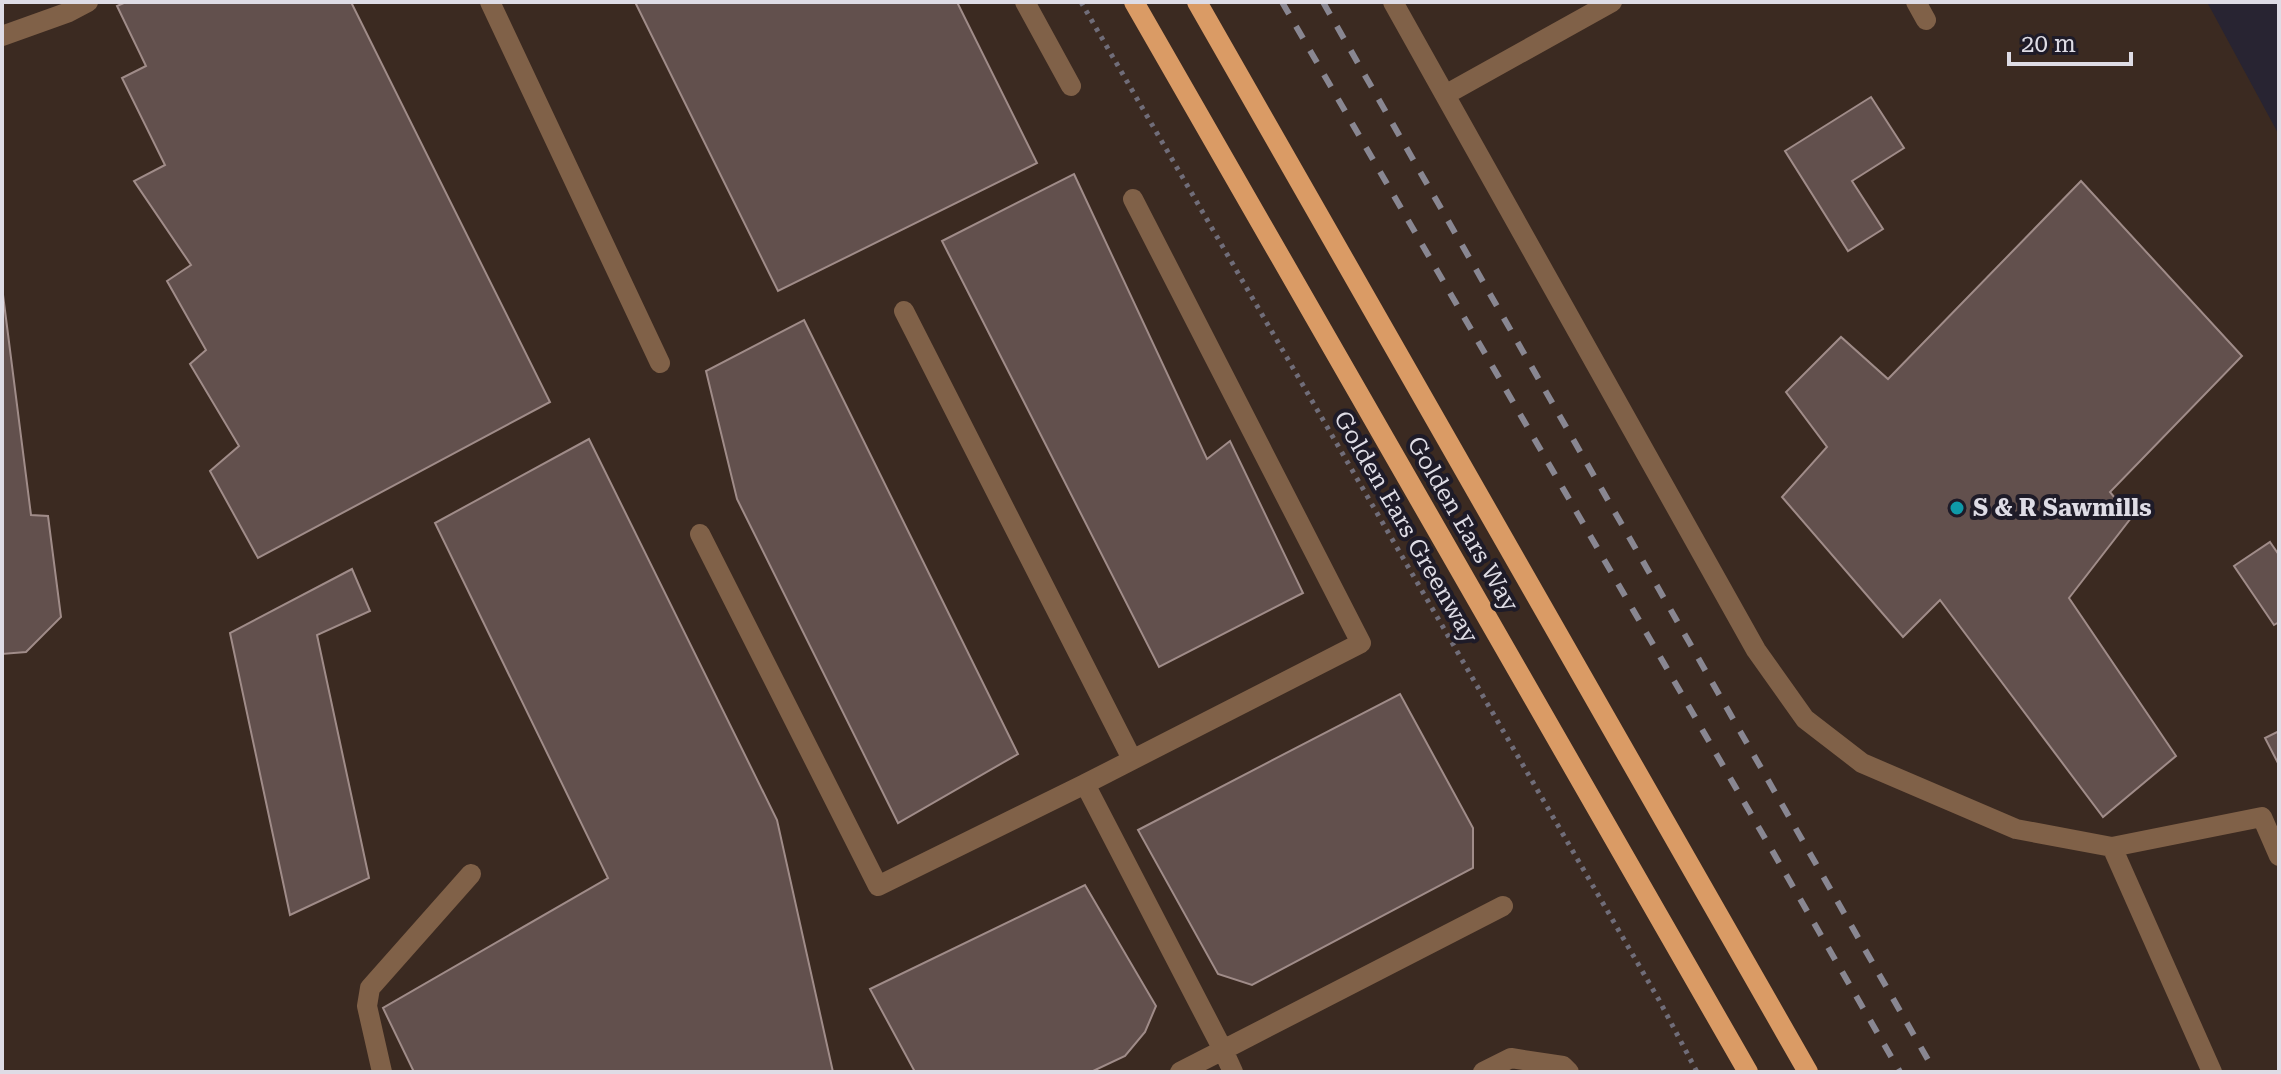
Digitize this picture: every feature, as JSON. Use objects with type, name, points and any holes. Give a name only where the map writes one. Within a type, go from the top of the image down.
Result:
[{"type":"main road","name":"Golden Ears Way","points":[[1134,2],[1748,1072]]},
{"type":"main road","name":"Golden Ears Way","points":[[1197,2],[1808,1072]]},
{"type":"street","points":[[2,36],[88,2]]},
{"type":"street","points":[[490,2],[660,363]]},
{"type":"street","points":[[1025,2],[1071,86]]},
{"type":"street","points":[[1393,2],[1756,650],[1805,719],[1862,763],[2016,829],[2112,847],[2262,817],[2279,856]]},
{"type":"street","points":[[1445,95],[1612,2]]},
{"type":"street","points":[[700,534],[878,886],[1361,643],[1133,199]]},
{"type":"street","points":[[904,311],[1132,759]]},
{"type":"street","points":[[1085,784],[1233,1072]]},
{"type":"street","points":[[2112,847],[2212,1072]]},
{"type":"street","points":[[382,1072],[367,1006],[370,988],[471,874]]},
{"type":"street","points":[[1180,1072],[1503,906]]},
{"type":"street","points":[[1483,1072],[1511,1058],[1566,1069]]},
{"type":"path","name":"Golden Ears Greenway","points":[[1081,2],[1651,987],[1697,1072]]},
{"type":"shaded area","points":[[2,2],[2207,2],[2279,135],[2279,1072],[2,1072]]},
{"type":"building","points":[[126,2],[351,2],[550,402],[258,558],[210,471],[239,446],[190,364],[206,350],[167,281],[191,265],[134,181],[165,165],[122,78],[146,66],[117,6]]},
{"type":"building","points":[[635,2],[957,2],[1037,163],[778,291]]},
{"type":"building","points":[[1871,97],[1904,148],[1852,181],[1883,229],[1848,251],[1785,151]]},
{"type":"building","points":[[1074,174],[1207,459],[1230,441],[1303,593],[1159,667],[942,241]]},
{"type":"building","name":"S & R Sawmills","points":[[2081,181],[2242,356],[2110,492],[2131,518],[2069,598],[2176,756],[2103,817],[1940,600],[1903,637],[1782,497],[1827,447],[1786,392],[1841,337],[1888,379]]},
{"type":"building","points":[[2,287],[31,515],[48,516],[61,617],[26,652],[2,654]]},
{"type":"building","points":[[804,320],[1018,754],[898,823],[737,499],[706,371]]},
{"type":"building","points":[[589,439],[777,820],[833,1072],[414,1072],[383,1008],[608,878],[435,523]]},
{"type":"building","points":[[2270,542],[2279,555],[2279,622],[2274,625],[2234,566]]},
{"type":"building","points":[[352,569],[370,611],[317,635],[369,878],[290,915],[230,633]]},
{"type":"building","points":[[1400,694],[1473,828],[1473,868],[1252,985],[1218,974],[1138,830]]},
{"type":"building","points":[[2279,731],[2279,765],[2265,738]]},
{"type":"building","points":[[1085,885],[1156,1006],[1145,1032],[1125,1056],[1091,1072],[915,1072],[870,989]]},
{"type":"railway","points":[[1282,2],[1900,1072]]},
{"type":"railway","points":[[1323,2],[1935,1072]]},
{"type":"place","name":"S & R Sawmills","points":[[1957,508]]}]
